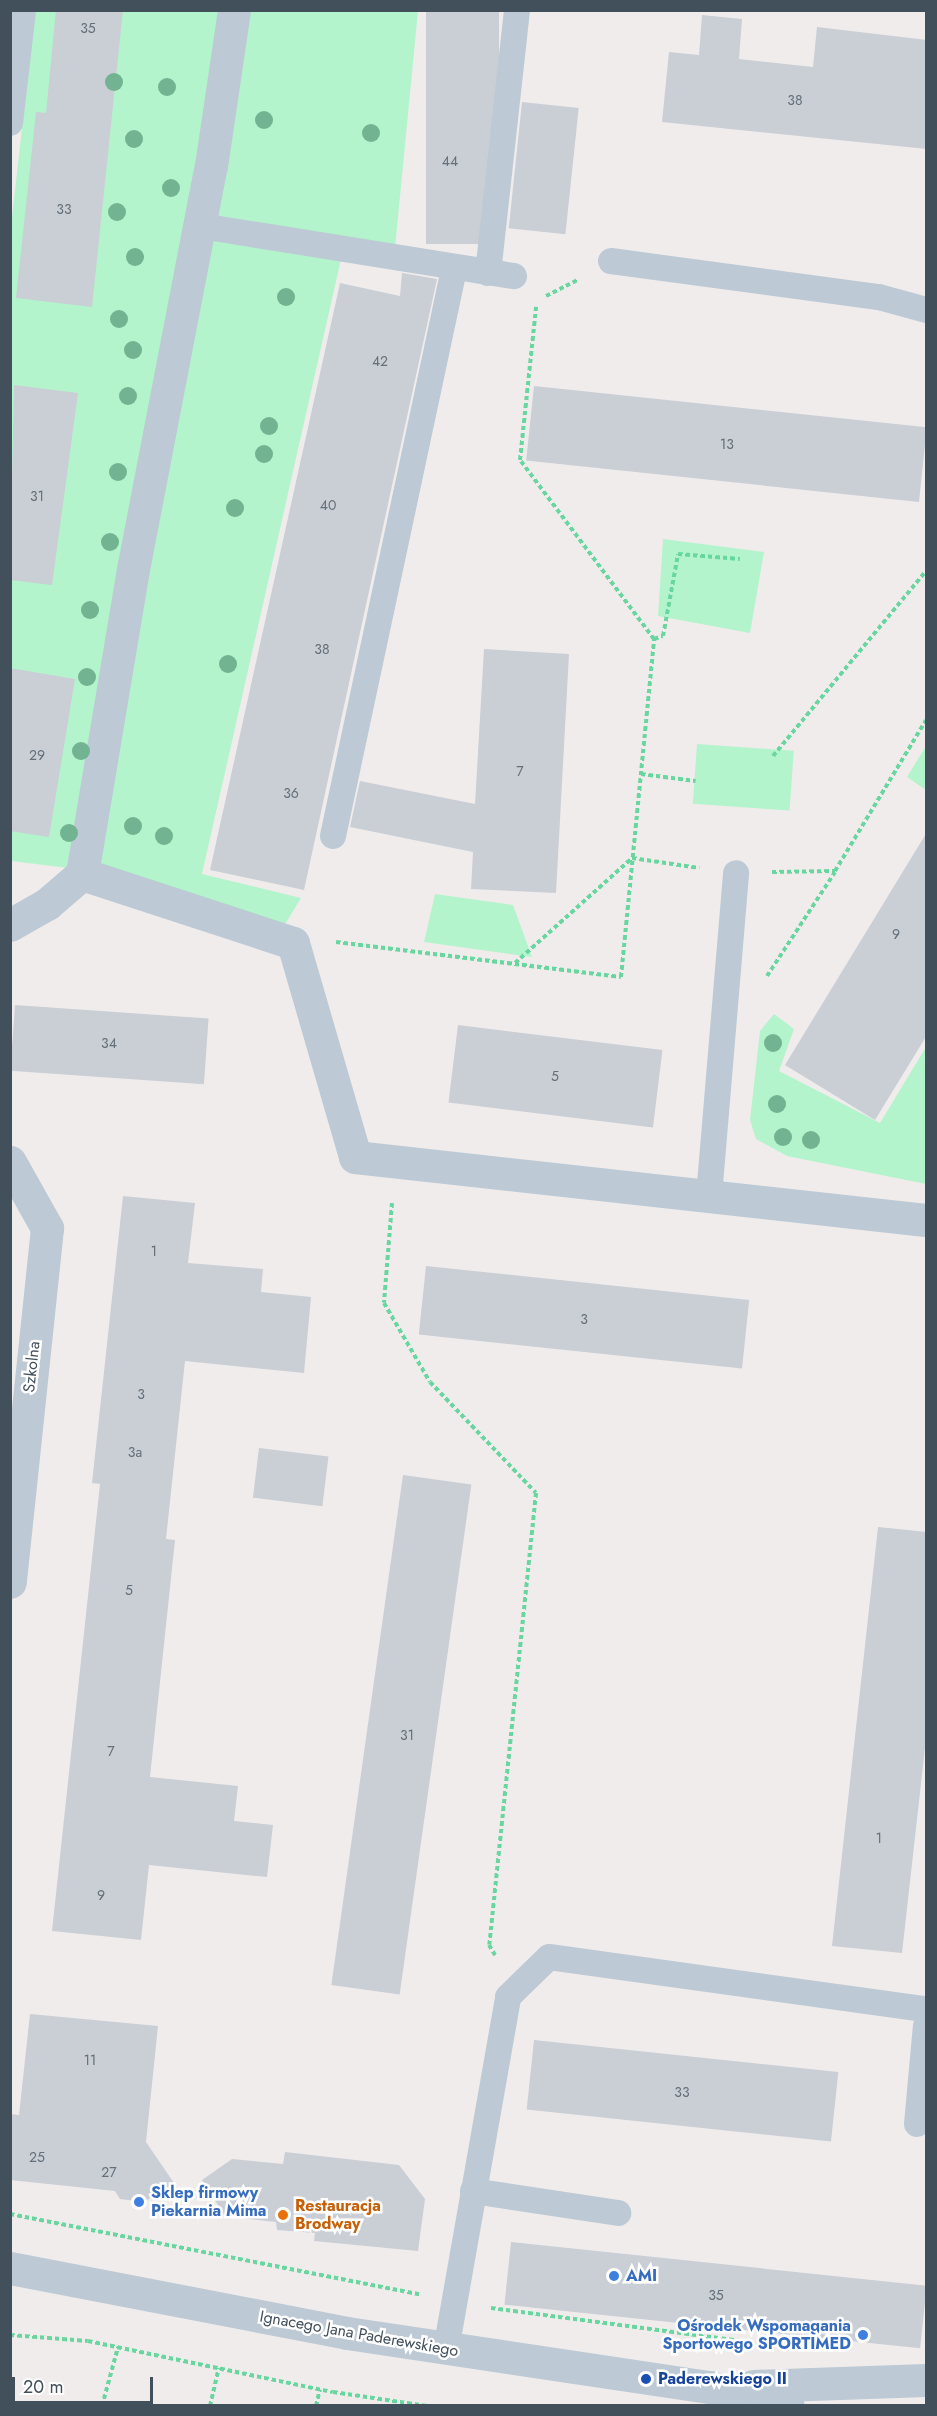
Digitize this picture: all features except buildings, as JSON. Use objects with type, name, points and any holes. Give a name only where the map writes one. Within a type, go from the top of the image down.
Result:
[{"type":"street","points":[[10,925],[47,904],[82,874],[134,564],[201,226],[234,10]]},
{"type":"street","points":[[82,874],[293,943],[355,1157],[927,1220]]},
{"type":"street","name":"Szkolna","points":[[10,1162],[47,1228],[10,1582]]},
{"type":"street","name":"Ignacego Jana Paderewskiego","points":[[10,2268],[446,2350],[710,2387]]},
{"type":"street","points":[[710,2387],[927,2380]]},
{"type":"street","points":[[710,2387],[788,2406]]},
{"type":"lane","points":[[10,123],[23,10]]},
{"type":"lane","points":[[488,273],[517,10]]},
{"type":"lane","points":[[201,226],[454,269],[514,276]]},
{"type":"lane","points":[[611,261],[879,297],[927,309]]},
{"type":"lane","points":[[333,836],[454,269]]},
{"type":"lane","points":[[709,1196],[736,873]]},
{"type":"lane","points":[[446,2350],[508,1997],[549,1957],[927,2009]]},
{"type":"lane","points":[[916,2124],[927,2026]]},
{"type":"lane","points":[[473,2191],[618,2213]]},
{"type":"path","points":[[293,943],[348,942],[621,977],[654,639],[520,460],[536,301],[611,261]]},
{"type":"path","points":[[654,639],[663,636],[678,554],[740,559]]},
{"type":"path","points":[[772,756],[927,571]]},
{"type":"path","points":[[765,979],[835,871],[927,720]]},
{"type":"path","points":[[641,774],[696,781]]},
{"type":"path","points":[[632,858],[736,873],[835,871]]},
{"type":"path","points":[[515,963],[632,858]]},
{"type":"path","points":[[396,1162],[384,1303],[430,1382],[536,1493],[489,1945],[516,1989]]},
{"type":"path","points":[[10,2335],[118,2347],[320,2389],[427,2406]]},
{"type":"path","points":[[102,2406],[118,2347]]},
{"type":"path","points":[[210,2406],[219,2368]]},
{"type":"path","points":[[316,2406],[320,2389]]},
{"type":"green space","points":[[35,11],[219,11],[200,153],[77,869],[11,861],[10,235]]},
{"type":"green space","points":[[245,11],[418,11],[395,248],[346,237],[202,874],[301,898],[284,926],[94,869]]},
{"type":"green space","points":[[663,539],[764,552],[750,633],[658,616]]},
{"type":"green space","points":[[697,744],[794,751],[790,811],[693,804]]},
{"type":"green space","points":[[926,746],[926,790],[907,777]]},
{"type":"green space","points":[[435,894],[513,905],[532,957],[424,942]]},
{"type":"green space","points":[[774,1014],[794,1029],[779,1071],[880,1123],[926,1047],[926,1184],[787,1156],[756,1139],[750,1120],[760,1031]]},
{"type":"place","name":"Sklep firmowy Piekarnia Mima","points":[[139,2202]]},
{"type":"place","name":"Restauracja Brodway","points":[[283,2215]]},
{"type":"place","name":"AMI","points":[[614,2276]]},
{"type":"place","name":"Ośrodek Wspomagania Sportowego SPORTIMED","points":[[863,2335]]},
{"type":"place","name":"Paderewskiego II","points":[[646,2379]]}]
